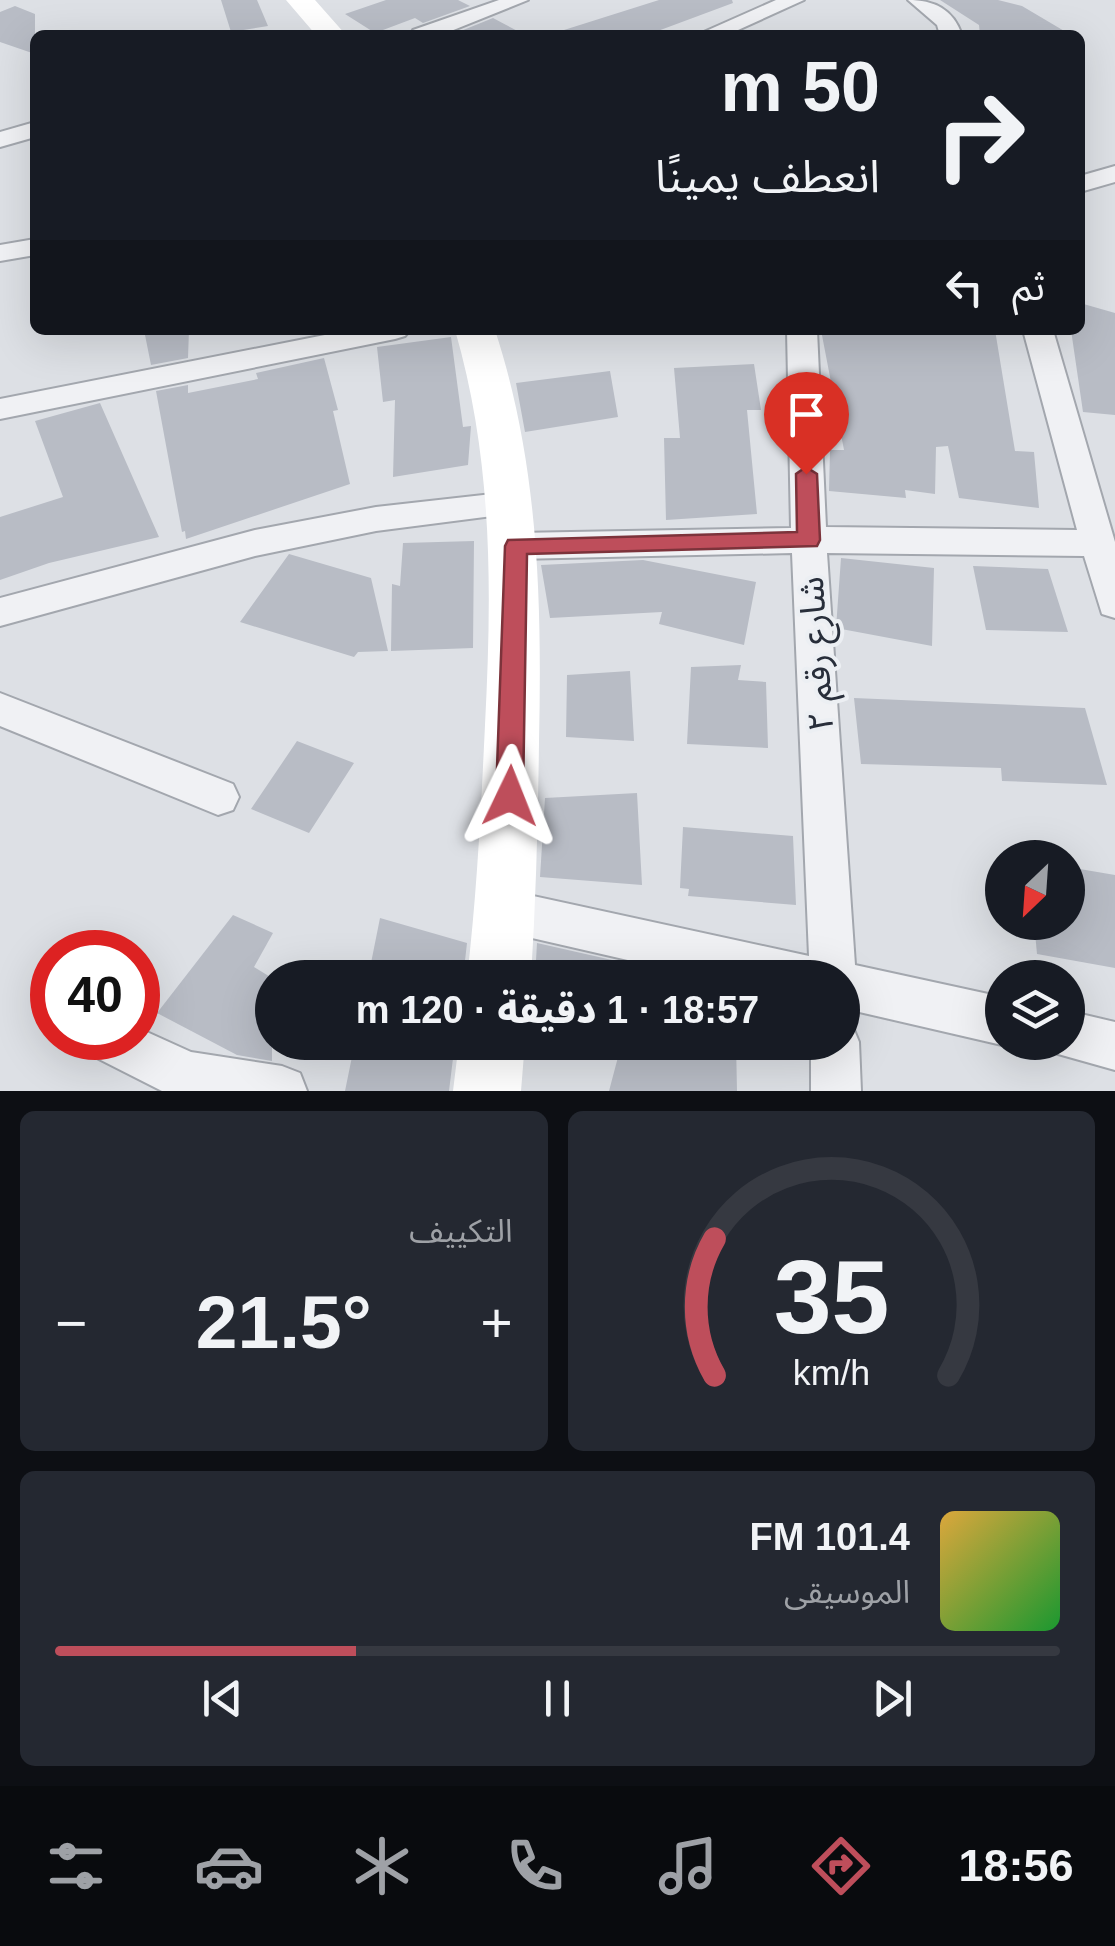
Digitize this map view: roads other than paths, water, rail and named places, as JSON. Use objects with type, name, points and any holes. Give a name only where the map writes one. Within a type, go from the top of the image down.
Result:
[{"type":"street","points":[[300,0],[327,30]]},
{"type":"street","points":[[435,30],[518,0]]},
{"type":"street","points":[[720,30],[794,0]]},
{"type":"street","points":[[918,0],[947,22],[949,30]]},
{"type":"street","points":[[0,140],[30,131]]},
{"type":"street","points":[[0,253],[30,249]]},
{"type":"street","points":[[0,409],[370,335]]},
{"type":"street","points":[[477,335],[500,419],[514,525],[506,911],[501,960]]},
{"type":"street","name":"شارع رقم ٢","points":[[802,335],[809,540],[833,960]]},
{"type":"street","points":[[1040,335],[1101,526],[1115,604]]},
{"type":"street","points":[[0,612],[255,543],[376,519],[809,540],[1101,526]]},
{"type":"street","points":[[0,709],[218,797]]},
{"type":"street","points":[[506,911],[727,960]]},
{"type":"street","points":[[860,989],[985,1016]]},
{"type":"street","points":[[1085,1039],[1115,1046]]},
{"type":"street","points":[[144,1060],[196,1081],[282,1091]]},
{"type":"street","points":[[487,1091],[490,1060]]},
{"type":"street","points":[[835,1060],[836,1091]]}]
